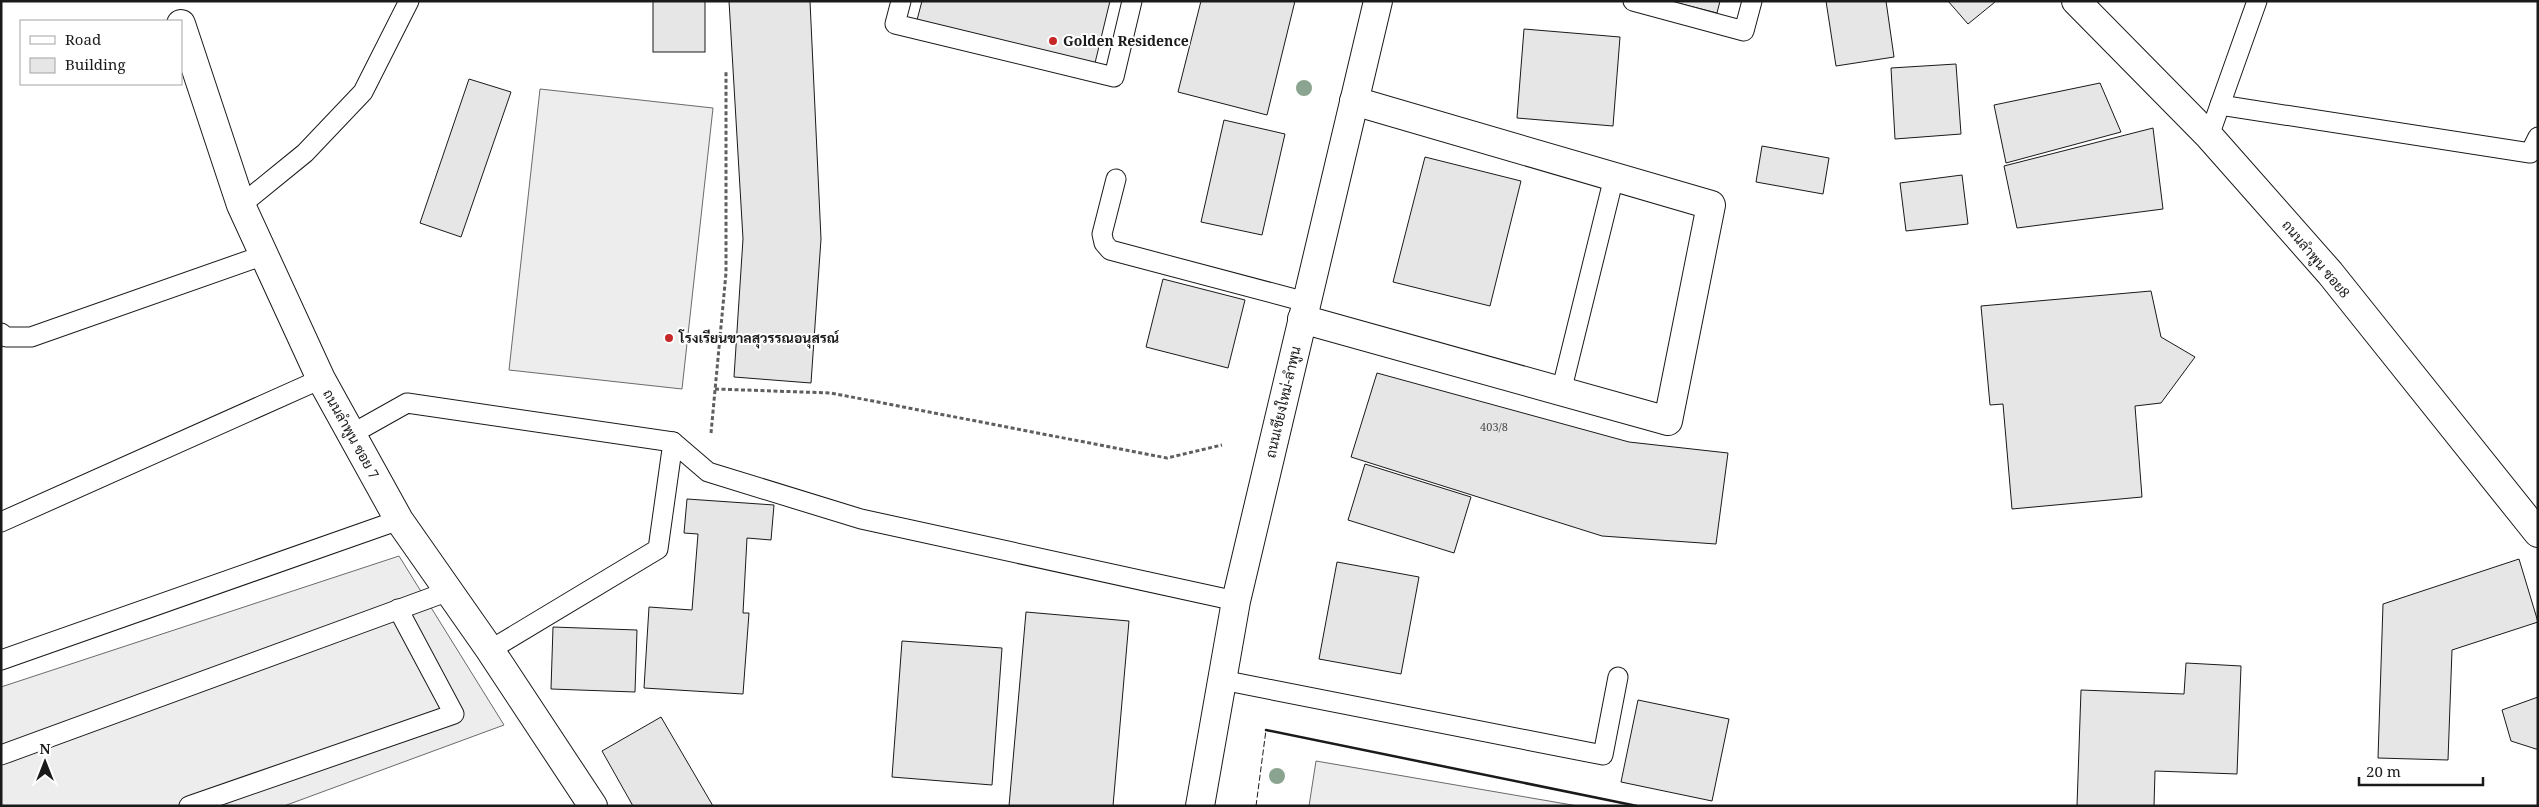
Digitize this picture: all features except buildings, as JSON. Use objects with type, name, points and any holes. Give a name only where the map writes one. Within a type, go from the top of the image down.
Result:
[{"type":"street","name":"ถนนลำพูน ซอย 7","points":[[174,1],[180,20]]},
{"type":"street","name":"ถนนเชียงใหม่-ลำพูน","points":[[1200,806],[1236,601],[1378,1]]},
{"type":"street","name":"ถนนลำพูน ซอย8","points":[[2076,1],[2209,136],[2330,273],[2538,533]]},
{"type":"street","name":"ถนนลำพูน ซอย 7","points":[[182,25],[241,205],[321,379],[350,435],[399,520],[490,650],[593,806]]},
{"type":"street","points":[[1304,311],[1561,392],[1668,421],[1711,205],[1354,101]]},
{"type":"lane","points":[[241,205],[305,153],[363,92],[409,1]]},
{"type":"lane","points":[[901,1],[895,24],[1114,77],[1132,1]]},
{"type":"lane","points":[[1633,1],[1744,31],[1752,1]]},
{"type":"lane","points":[[2209,136],[2257,1]]},
{"type":"lane","points":[[2220,105],[2530,153],[2538,136]]},
{"type":"lane","points":[[1561,392],[1614,177]]},
{"type":"lane","points":[[1116,179],[1102,234],[1104,243],[1110,250],[1304,311]]},
{"type":"lane","points":[[1,334],[6,337],[31,337],[264,255]]},
{"type":"lane","points":[[1,522],[321,379]]},
{"type":"lane","points":[[350,435],[407,403],[673,442],[708,472],[861,519],[1236,601]]},
{"type":"lane","points":[[490,650],[658,549],[673,442]]},
{"type":"lane","points":[[1,660],[399,520]]},
{"type":"lane","points":[[1,755],[449,590]]},
{"type":"lane","points":[[189,806],[454,714],[398,609]]},
{"type":"lane","points":[[1222,680],[1603,755],[1618,676]]},
{"type":"path","points":[[708,472],[726,273],[726,72]]},
{"type":"path","points":[[715,389],[830,393],[1167,458],[1222,445]]},
{"type":"shaded area","points":[[540,89],[713,108],[682,389],[509,370]]},
{"type":"shaded area","points":[[399,556],[504,725],[284,806],[1,806],[1,687]]},
{"type":"shaded area","points":[[1316,761],[1578,806],[1309,806]]},
{"type":"fence","points":[[1256,806],[1266,730]]},
{"type":"wall","points":[[1266,730],[1637,806]]},
{"type":"place","name":"Golden Residence","points":[[1053,41]]},
{"type":"place","name":"โรงเรียนขาลสุวรรณอนุสรณ์","points":[[669,338]]}]
